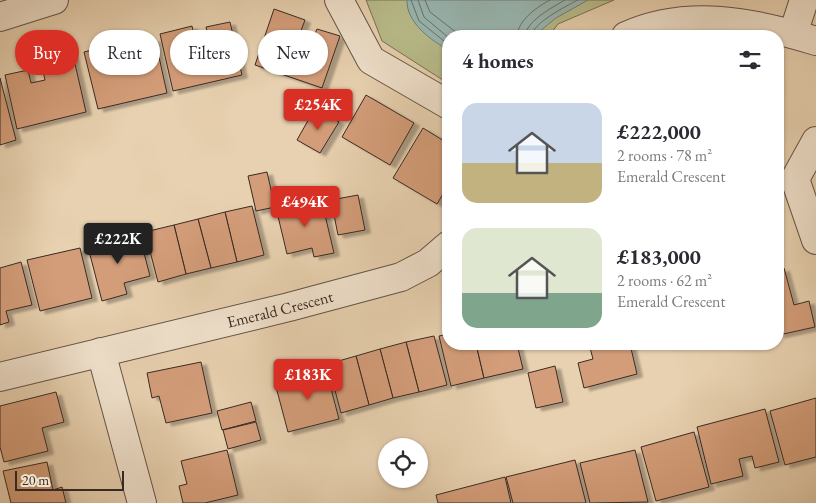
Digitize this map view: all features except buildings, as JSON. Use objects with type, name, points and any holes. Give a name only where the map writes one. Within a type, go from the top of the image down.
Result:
[{"type":"street","points":[[0,17],[54,0]]},
{"type":"street","points":[[339,0],[371,60],[442,101]]},
{"type":"street","points":[[784,32],[805,38],[804,0]]},
{"type":"street","points":[[640,30],[678,21],[710,19],[745,22],[775,30]]},
{"type":"street","points":[[816,141],[795,179],[816,240]]},
{"type":"street","name":"Emerald Crescent","points":[[0,377],[289,307],[401,277],[428,263],[442,251]]},
{"type":"street","points":[[101,352],[142,503]]},
{"type":"green space","points":[[366,0],[614,0],[558,24],[554,30],[442,30],[442,80],[382,41]]},
{"type":"water","points":[[407,0],[588,0],[556,18],[541,30],[442,30],[442,46],[421,30],[415,23],[408,8]]}]
